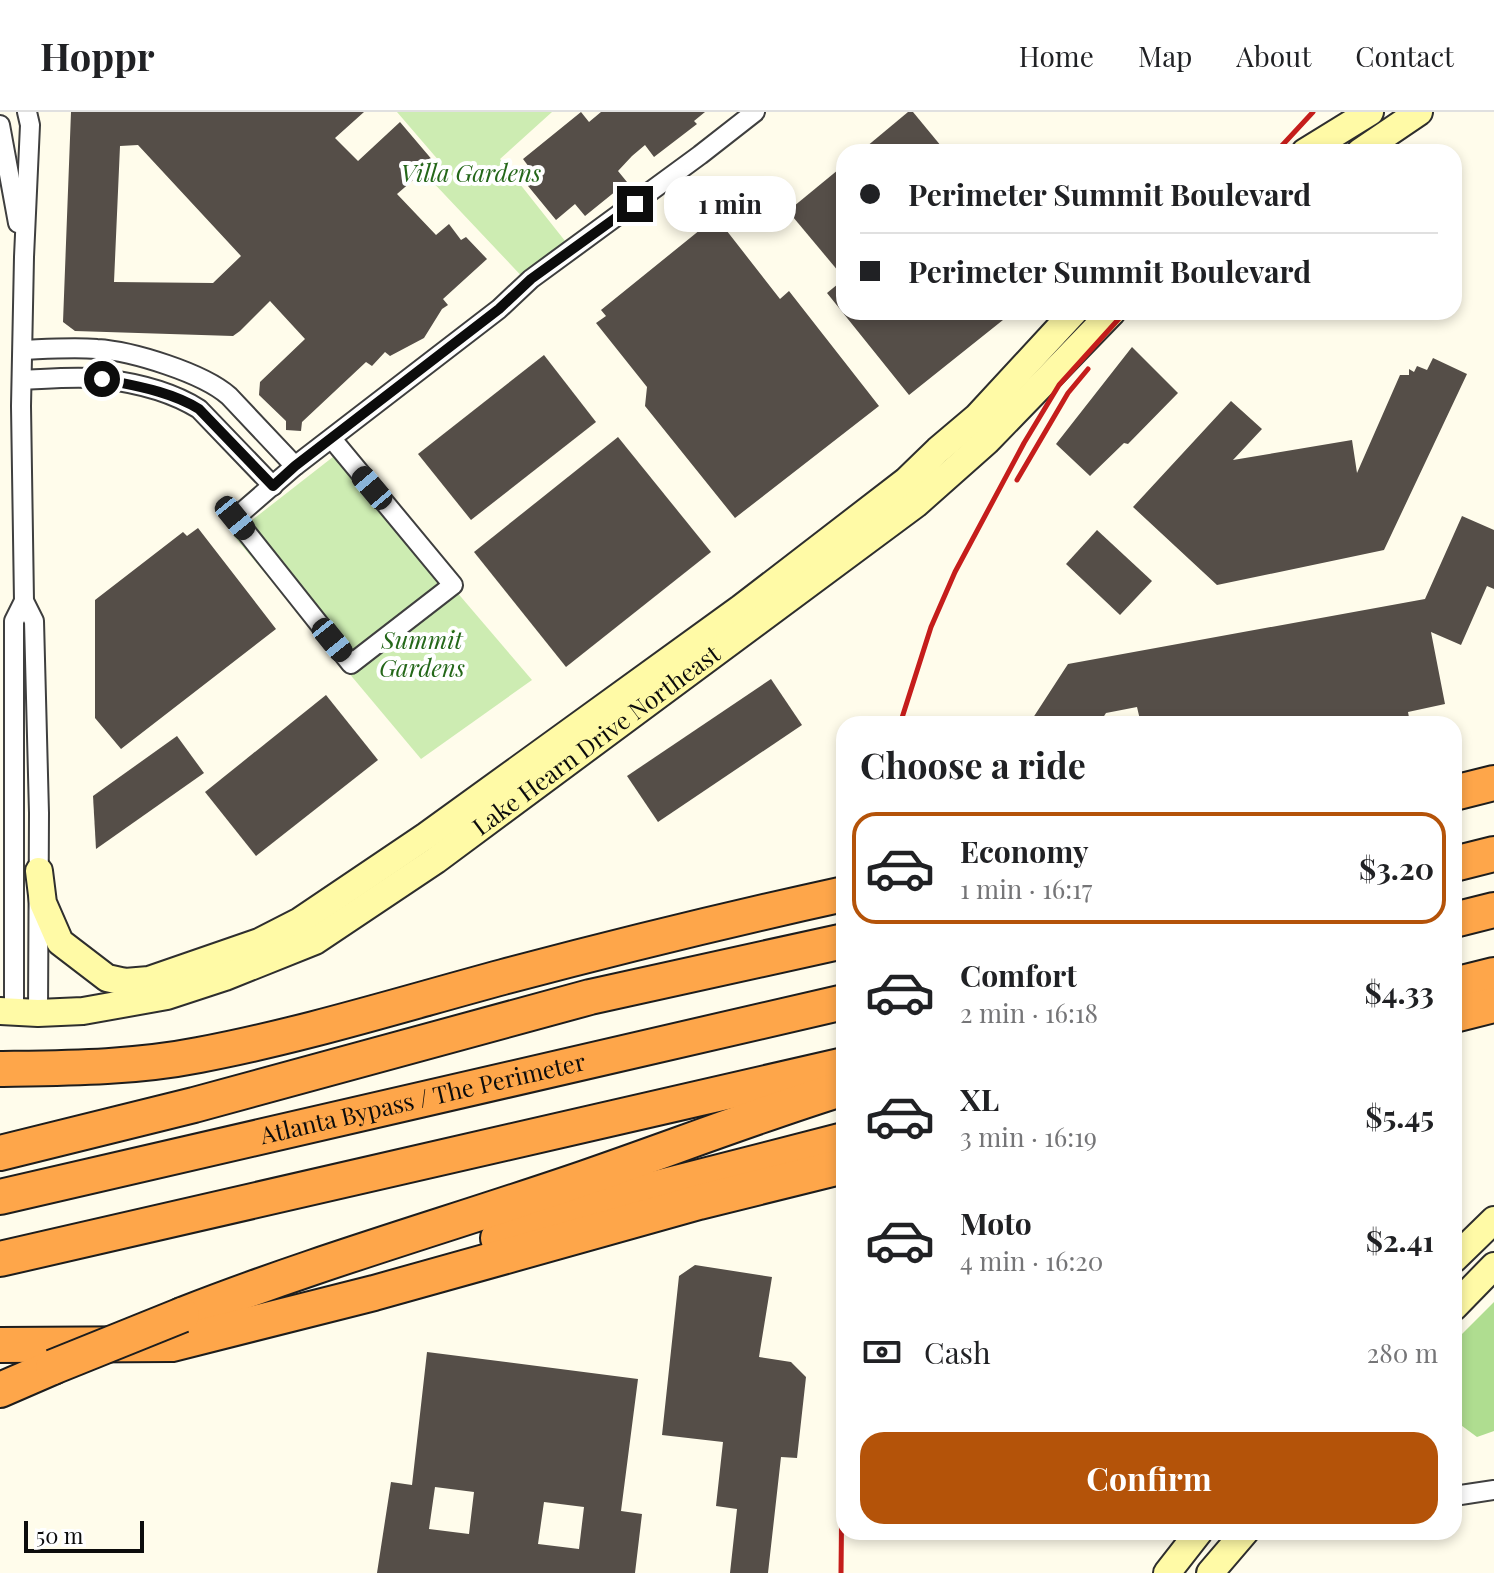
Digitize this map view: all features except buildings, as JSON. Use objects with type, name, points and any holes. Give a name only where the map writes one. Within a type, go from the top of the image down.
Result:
[{"type":"highway","points":[[1462,768],[1494,761]]},
{"type":"highway","points":[[1462,791],[1494,783]]},
{"type":"highway","points":[[1462,862],[1494,854]]},
{"type":"highway","points":[[0,1069],[95,1068],[197,1056],[743,916],[836,896]]},
{"type":"highway","points":[[1462,918],[1494,910]]},
{"type":"highway","points":[[533,969],[836,912]]},
{"type":"highway","points":[[0,1153],[194,1105],[590,997],[836,943]]},
{"type":"highway","points":[[1462,983],[1494,975]]},
{"type":"highway","name":"Atlanta Bypass / The Perimeter","points":[[0,1197],[836,1004]]},
{"type":"highway","points":[[1462,1013],[1494,1005]]},
{"type":"highway","points":[[0,1259],[836,1067]]},
{"type":"highway","points":[[0,1390],[265,1283],[585,1178],[836,1091]]},
{"type":"highway","points":[[725,1127],[836,1105]]},
{"type":"highway","points":[[374,1293],[440,1261],[567,1211],[836,1142]]},
{"type":"highway","points":[[0,1345],[172,1344],[374,1293],[699,1202],[836,1168]]},
{"type":"street","points":[[18,1012],[39,871],[34,621],[24,601],[22,380],[30,125],[27,112]]},
{"type":"street","points":[[332,439],[453,585],[351,664],[235,518],[295,466],[499,309],[531,279],[755,112]]},
{"type":"street","points":[[1318,144],[1370,112]]},
{"type":"street","points":[[1372,144],[1419,112]]},
{"type":"street","points":[[0,125],[24,257]]},
{"type":"street","name":"Lake Hearn Drive Northeast","points":[[39,871],[43,903],[60,942],[110,979],[125,982],[149,980],[259,942],[300,921],[426,836],[769,588],[906,481],[977,417],[1067,320]]},
{"type":"street","name":"Lake Hearn Drive Northeast","points":[[18,1012],[83,1011],[167,996],[315,941],[436,860],[916,504],[987,441],[1104,320]]},
{"type":"street","points":[[23,350],[99,349],[174,367],[206,380],[229,396],[295,466]]},
{"type":"street","points":[[22,380],[102,379],[184,400],[199,409],[273,486]]},
{"type":"street","points":[[18,1012],[14,621],[24,601]]},
{"type":"street","points":[[14,766],[37,763]]},
{"type":"street","points":[[1462,1251],[1494,1220]]},
{"type":"street","points":[[1462,1299],[1494,1266]]},
{"type":"street","points":[[1462,1495],[1494,1490]]},
{"type":"street","points":[[1167,1573],[1193,1540]]},
{"type":"street","points":[[1210,1573],[1238,1540]]},
{"type":"green space","name":"Villa Gardens","points":[[397,112],[552,112],[500,159],[573,251],[530,285],[428,177],[440,162]]},
{"type":"green space","name":"Summit Gardens","points":[[338,453],[532,680],[421,759],[233,535]]},
{"type":"green space","points":[[1494,1302],[1494,1431],[1477,1437],[1462,1426],[1462,1334]]},
{"type":"railway","points":[[1283,144],[1313,112]]},
{"type":"railway","points":[[903,716],[931,627],[955,572],[1024,443],[1059,385],[1118,320]]},
{"type":"railway","points":[[1017,480],[1068,393],[1088,369]]},
{"type":"railway","points":[[841,1540],[841,1573]]},
{"type":"route","points":[[102,379],[146,388],[184,400],[199,409],[273,486],[499,309],[531,279],[635,204]]}]
